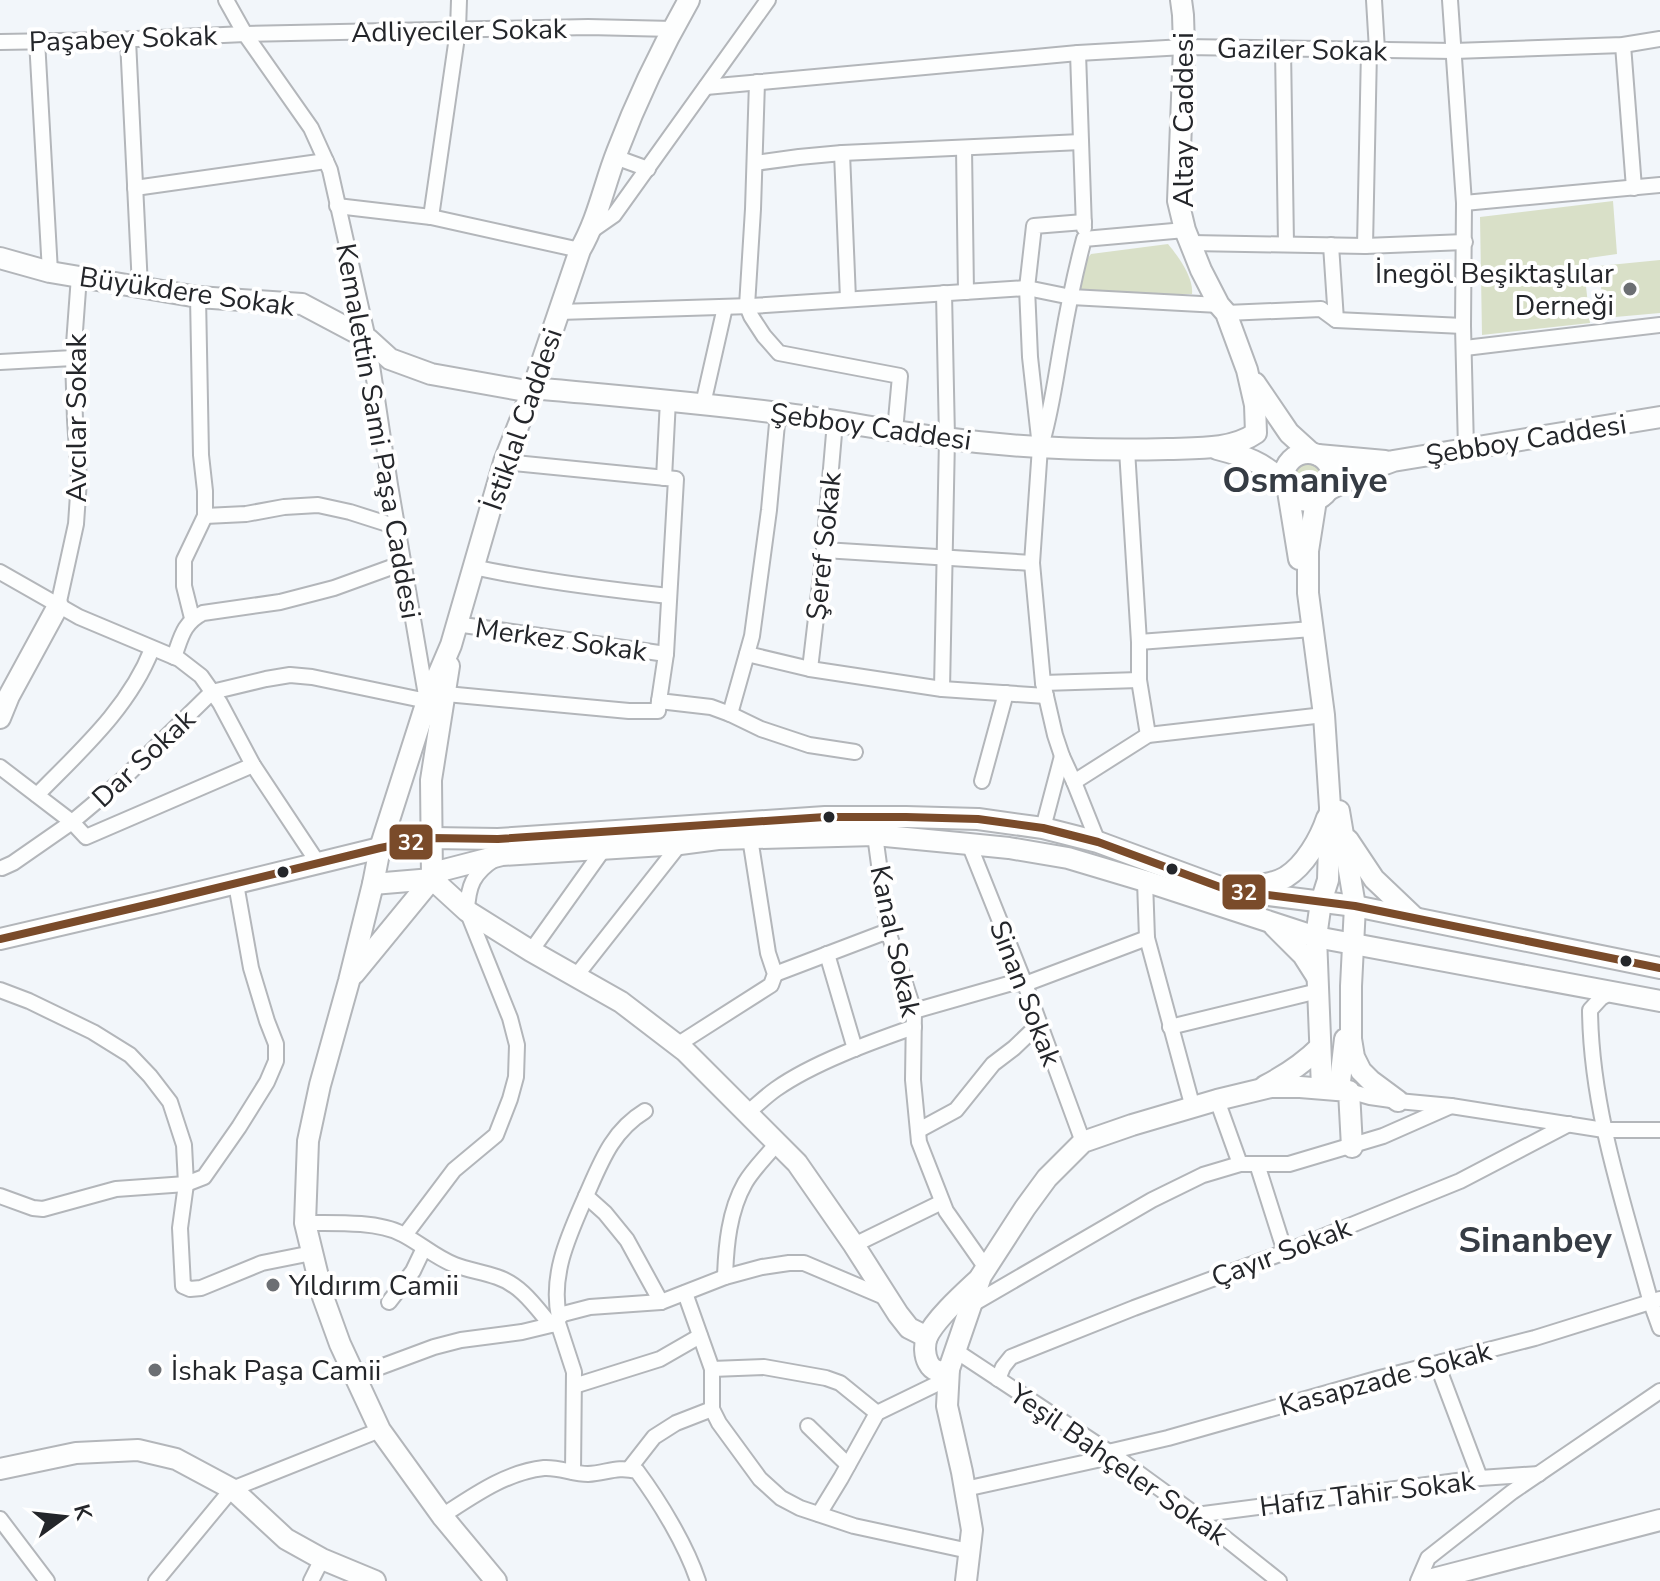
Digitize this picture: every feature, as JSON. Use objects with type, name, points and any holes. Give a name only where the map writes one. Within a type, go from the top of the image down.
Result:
[{"type":"main road","name":"İstiklal Caddesi","points":[[492,1579],[380,1430],[340,1344],[309,1254],[305,1223],[308,1141],[380,848],[436,698],[504,462],[533,390],[580,250],[606,211],[615,157],[632,113],[689,0]]},
{"type":"main road","name":"Altay Caddesi","points":[[1181,0],[1184,47],[1178,201],[1201,270],[1223,309],[1247,370]]},
{"type":"main road","name":"Büyükdere Sokak","points":[[0,258],[50,272],[198,297],[302,304],[368,339],[390,359],[431,374],[533,390]]},
{"type":"main road","points":[[1247,370],[1289,433],[1330,467],[1331,482],[1322,495],[1308,551],[1308,593],[1327,740],[1355,906],[1351,986],[1337,1090]]},
{"type":"main road","points":[[1247,370],[1255,405],[1254,443],[1261,463]]},
{"type":"main road","name":"Şebboy Caddesi","points":[[533,390],[668,400],[947,438],[1040,447],[1127,450],[1209,447]]},
{"type":"main road","name":"Şebboy Caddesi","points":[[1393,461],[1660,417]]},
{"type":"main road","points":[[1209,447],[1246,440],[1256,433],[1271,430],[1289,433]]},
{"type":"main road","points":[[1209,447],[1261,463],[1274,472],[1300,500],[1322,495],[1366,471],[1393,461]]},
{"type":"main road","points":[[1308,593],[1284,476],[1289,461],[1303,453],[1393,461]]},
{"type":"main road","points":[[0,718],[58,606]]},
{"type":"main road","points":[[432,879],[431,780],[436,698]]},
{"type":"main road","points":[[1327,740],[1330,807],[1328,880],[1316,937],[1320,1047],[1337,1090],[1352,1147]]},
{"type":"main road","points":[[431,780],[438,809],[450,824],[500,847]]},
{"type":"main road","points":[[1228,890],[1268,884],[1287,876],[1300,864],[1321,833],[1330,807]]},
{"type":"main road","points":[[349,981],[432,879],[444,870],[500,847],[825,817],[978,819],[1043,828],[1098,842],[1228,890],[1355,906],[1660,968]]},
{"type":"main road","points":[[1342,831],[1374,879],[1415,918]]},
{"type":"main road","points":[[0,939],[432,838],[500,847],[603,850],[718,839],[875,835],[1068,858],[1316,937],[1660,1001]]},
{"type":"main road","points":[[373,884],[432,879],[467,911],[621,1002],[677,1045],[797,1163],[909,1328],[930,1332],[950,1333],[953,1361],[944,1372],[935,1370],[925,1357],[930,1332],[984,1272],[1047,1178],[1083,1142],[1255,1090],[1271,1087],[1337,1090]]},
{"type":"main road","points":[[1271,924],[1303,955],[1318,984]]},
{"type":"main road","points":[[1392,951],[1378,957],[1351,986],[1351,1039],[1354,1057],[1361,1071],[1398,1101]]},
{"type":"main road","points":[[1255,1090],[1284,1076],[1320,1047]]},
{"type":"main road","points":[[966,1581],[972,1530],[947,1406],[953,1361],[984,1272]]},
{"type":"main road","points":[[0,1469],[91,1452],[138,1450],[176,1459],[232,1489],[286,1539],[322,1559],[374,1581]]},
{"type":"main road","points":[[1425,1581],[1660,1520]]},
{"type":"street","name":"Kemalettin Sami Paşa Caddesi","points":[[226,0],[245,34],[311,128],[330,170],[368,339],[403,563],[436,698]]},
{"type":"street","points":[[431,217],[458,30],[459,0]]},
{"type":"street","points":[[606,211],[648,169],[768,0]]},
{"type":"street","points":[[1365,246],[1374,0]]},
{"type":"street","points":[[1450,0],[1464,203],[1466,449]]},
{"type":"street","name":"Adliyeciler Sokak","points":[[245,34],[588,27],[673,29]]},
{"type":"street","name":"Paşabey Sokak","points":[[0,42],[245,34]]},
{"type":"street","name":"Gaziler Sokak","points":[[706,87],[1078,53],[1184,47],[1454,51],[1623,45],[1660,39]]},
{"type":"street","points":[[37,40],[50,272]]},
{"type":"street","points":[[128,40],[140,287]]},
{"type":"street","points":[[1623,45],[1634,188]]},
{"type":"street","points":[[1283,49],[1286,244]]},
{"type":"street","points":[[1040,447],[1052,408],[1062,340],[1084,239],[1078,53]]},
{"type":"street","points":[[757,82],[747,306],[757,327],[779,353],[900,376],[895,431]]},
{"type":"street","points":[[755,163],[842,153],[1081,142]]},
{"type":"street","points":[[964,148],[966,292]]},
{"type":"street","points":[[842,153],[848,299]]},
{"type":"street","points":[[615,157],[648,169]]},
{"type":"street","points":[[135,188],[326,161]]},
{"type":"street","points":[[1464,203],[1660,185]]},
{"type":"street","points":[[337,206],[431,217],[580,250]]},
{"type":"street","points":[[1084,222],[1034,226],[1027,288],[1030,357],[1040,447],[1032,563],[1045,689],[1055,735],[1098,842]]},
{"type":"street","points":[[1084,239],[1188,237],[1365,246],[1465,242]]},
{"type":"street","points":[[1331,245],[1336,320]]},
{"type":"street","name":"Avcılar Sokak","points":[[58,606],[76,524],[79,480],[73,358],[79,276]]},
{"type":"street","points":[[559,312],[747,306],[1027,288],[1071,297],[1223,309],[1321,309],[1336,320],[1463,326]]},
{"type":"street","points":[[942,689],[947,438],[944,293]]},
{"type":"street","points":[[192,618],[184,586],[184,560],[205,516],[198,297]]},
{"type":"street","points":[[703,404],[725,307]]},
{"type":"street","points":[[1465,348],[1660,325]]},
{"type":"street","points":[[0,362],[73,358]]},
{"type":"street","points":[[664,478],[668,400]]},
{"type":"street","points":[[730,714],[752,636],[778,413]]},
{"type":"street","name":"Şeref Sokak","points":[[810,669],[835,422]]},
{"type":"street","points":[[1127,450],[1139,680],[1148,735]]},
{"type":"street","points":[[212,692],[290,675],[436,698],[658,711],[666,654],[676,479],[504,462]]},
{"type":"street","points":[[205,516],[318,505],[397,527]]},
{"type":"street","points":[[824,550],[1032,563]]},
{"type":"street","points":[[174,657],[184,630],[192,618],[203,613],[280,602],[334,588],[403,563]]},
{"type":"street","points":[[473,567],[527,579],[669,596]]},
{"type":"street","points":[[0,572],[58,606],[174,657],[201,676],[220,703],[253,765],[318,863]]},
{"type":"street","name":"Merkez Sokak","points":[[456,624],[666,654]]},
{"type":"street","points":[[1139,642],[1312,629]]},
{"type":"street","points":[[37,795],[120,708],[152,649]]},
{"type":"street","points":[[747,654],[810,669],[942,689],[1006,693],[1139,680]]},
{"type":"street","name":"Dar Sokak","points":[[2,868],[72,822],[122,780],[212,692]]},
{"type":"street","points":[[982,781],[1006,693]]},
{"type":"street","points":[[659,701],[711,707],[761,729],[809,745],[855,752]]},
{"type":"street","points":[[1074,782],[1148,735],[1324,715]]},
{"type":"street","points":[[1043,828],[1062,756]]},
{"type":"street","points":[[0,767],[72,822],[86,837],[253,765]]},
{"type":"street","name":"Kanal Sokak","points":[[875,835],[888,931],[914,1011],[913,1080],[919,1142],[946,1211],[984,1272]]},
{"type":"street","points":[[677,1045],[771,985],[775,974],[768,953],[750,838]]},
{"type":"street","points":[[576,976],[680,844]]},
{"type":"street","name":"Sinan Sokak","points":[[969,844],[1083,1142]]},
{"type":"street","points":[[405,1235],[454,1170],[496,1135],[516,1077],[517,1045],[510,1018],[467,911],[468,892],[474,878],[500,847]]},
{"type":"street","points":[[531,951],[603,850]]},
{"type":"street","points":[[1145,881],[1147,938],[1193,1108]]},
{"type":"street","points":[[0,1196],[43,1209],[116,1189],[186,1184],[204,1177],[267,1082],[276,1061],[276,1044],[251,968],[236,884]]},
{"type":"street","points":[[775,974],[888,931]]},
{"type":"street","points":[[914,1011],[1012,983],[1025,984],[1147,938]]},
{"type":"street","points":[[827,954],[855,1049]]},
{"type":"street","points":[[1170,1027],[1318,984]]},
{"type":"street","points":[[1580,985],[1590,1010],[1591,1043],[1604,1130],[1656,1301],[1660,1328]]},
{"type":"street","points":[[0,990],[93,1032],[130,1055],[170,1102],[184,1145],[186,1184],[180,1228],[183,1286],[201,1288],[262,1263],[309,1254]]},
{"type":"street","points":[[1590,1010],[1613,991]]},
{"type":"street","points":[[919,1130],[956,1110],[993,1064],[1038,1025]]},
{"type":"street","points":[[747,1113],[779,1087],[855,1049],[914,1027]]},
{"type":"street","points":[[1337,1090],[1604,1130],[1660,1130]]},
{"type":"street","points":[[1217,1100],[1240,1164]]},
{"type":"street","points":[[973,1304],[1152,1200],[1203,1175],[1240,1164],[1289,1164],[1352,1147],[1451,1106]]},
{"type":"street","points":[[573,1472],[574,1372],[556,1321],[558,1270],[564,1246],[613,1140],[630,1120],[645,1111]]},
{"type":"street","name":"Çayır Sokak","points":[[998,1379],[1011,1357],[1460,1181],[1569,1124]]},
{"type":"street","points":[[725,1277],[726,1245],[733,1213],[745,1183],[777,1143]]},
{"type":"street","points":[[1257,1164],[1285,1252]]},
{"type":"street","points":[[586,1196],[627,1240],[661,1302]]},
{"type":"street","points":[[854,1245],[942,1202]]},
{"type":"street","points":[[305,1223],[390,1229],[454,1265],[500,1278],[517,1287],[556,1321]]},
{"type":"street","points":[[389,1302],[413,1271],[424,1248]]},
{"type":"street","points":[[356,1376],[434,1347],[522,1332],[556,1321],[563,1314],[590,1307],[661,1302],[725,1277],[789,1263],[804,1263],[889,1300]]},
{"type":"street","points":[[685,1293],[712,1369],[712,1409],[760,1479],[781,1498],[800,1508],[854,1526],[969,1551]]},
{"type":"street","name":"Kasapzade Sokak","points":[[965,1489],[1112,1454],[1380,1378],[1535,1338],[1656,1301]]},
{"type":"street","points":[[574,1386],[660,1359],[700,1336]]},
{"type":"street","points":[[819,1514],[877,1413],[953,1361]]},
{"type":"street","name":"Yeşil Bahçeler Sokak","points":[[953,1361],[998,1379],[1112,1454],[1279,1581]]},
{"type":"street","points":[[1437,1364],[1480,1478]]},
{"type":"street","points":[[712,1369],[764,1367],[826,1378],[840,1383],[877,1413]]},
{"type":"street","points":[[1418,1581],[1428,1558],[1512,1492],[1660,1392]]},
{"type":"street","points":[[629,1469],[654,1437],[676,1423],[712,1409]]},
{"type":"street","points":[[808,1426],[848,1465]]},
{"type":"street","points":[[156,1581],[232,1489],[380,1430]]},
{"type":"street","points":[[442,1516],[494,1483],[545,1468],[587,1474],[623,1468],[637,1471],[649,1486],[692,1561],[698,1581]]},
{"type":"street","name":"Hafız Tahir Sokak","points":[[1196,1515],[1480,1478],[1539,1474]]},
{"type":"street","points":[[0,1519],[47,1581]]},
{"type":"street","points":[[311,1581],[322,1559]]},
{"type":"green space","points":[[1613,201],[1617,254],[1589,258],[1584,268],[1590,323],[1482,335],[1480,217]]},
{"type":"green space","points":[[1168,244],[1188,274],[1192,294],[1078,294],[1084,263],[1091,254]]},
{"type":"green space","name":"İnegöl Beşiktaşlılar Derneği","points":[[1660,260],[1660,313],[1604,318],[1599,266]]},
{"type":"green space","points":[[1308,461],[1319,466],[1324,477],[1319,488],[1308,493],[1297,488],[1292,477],[1297,466]]},
{"type":"transit line","name":"32","points":[[0,939],[432,838],[498,839],[825,817],[906,817],[978,819],[1043,828],[1098,842],[1228,890],[1355,906],[1660,968]]},
{"type":"place","name":"İnegöl Beşiktaşlılar Derneği","points":[[1630,289]]},
{"type":"place","name":"Yıldırım Camii","points":[[273,1285]]},
{"type":"place","name":"İshak Paşa Camii","points":[[155,1370]]},
{"type":"district","name":"Osmaniye","points":[[1305,479]]},
{"type":"district","name":"Sinanbey","points":[[1535,1239]]}]
